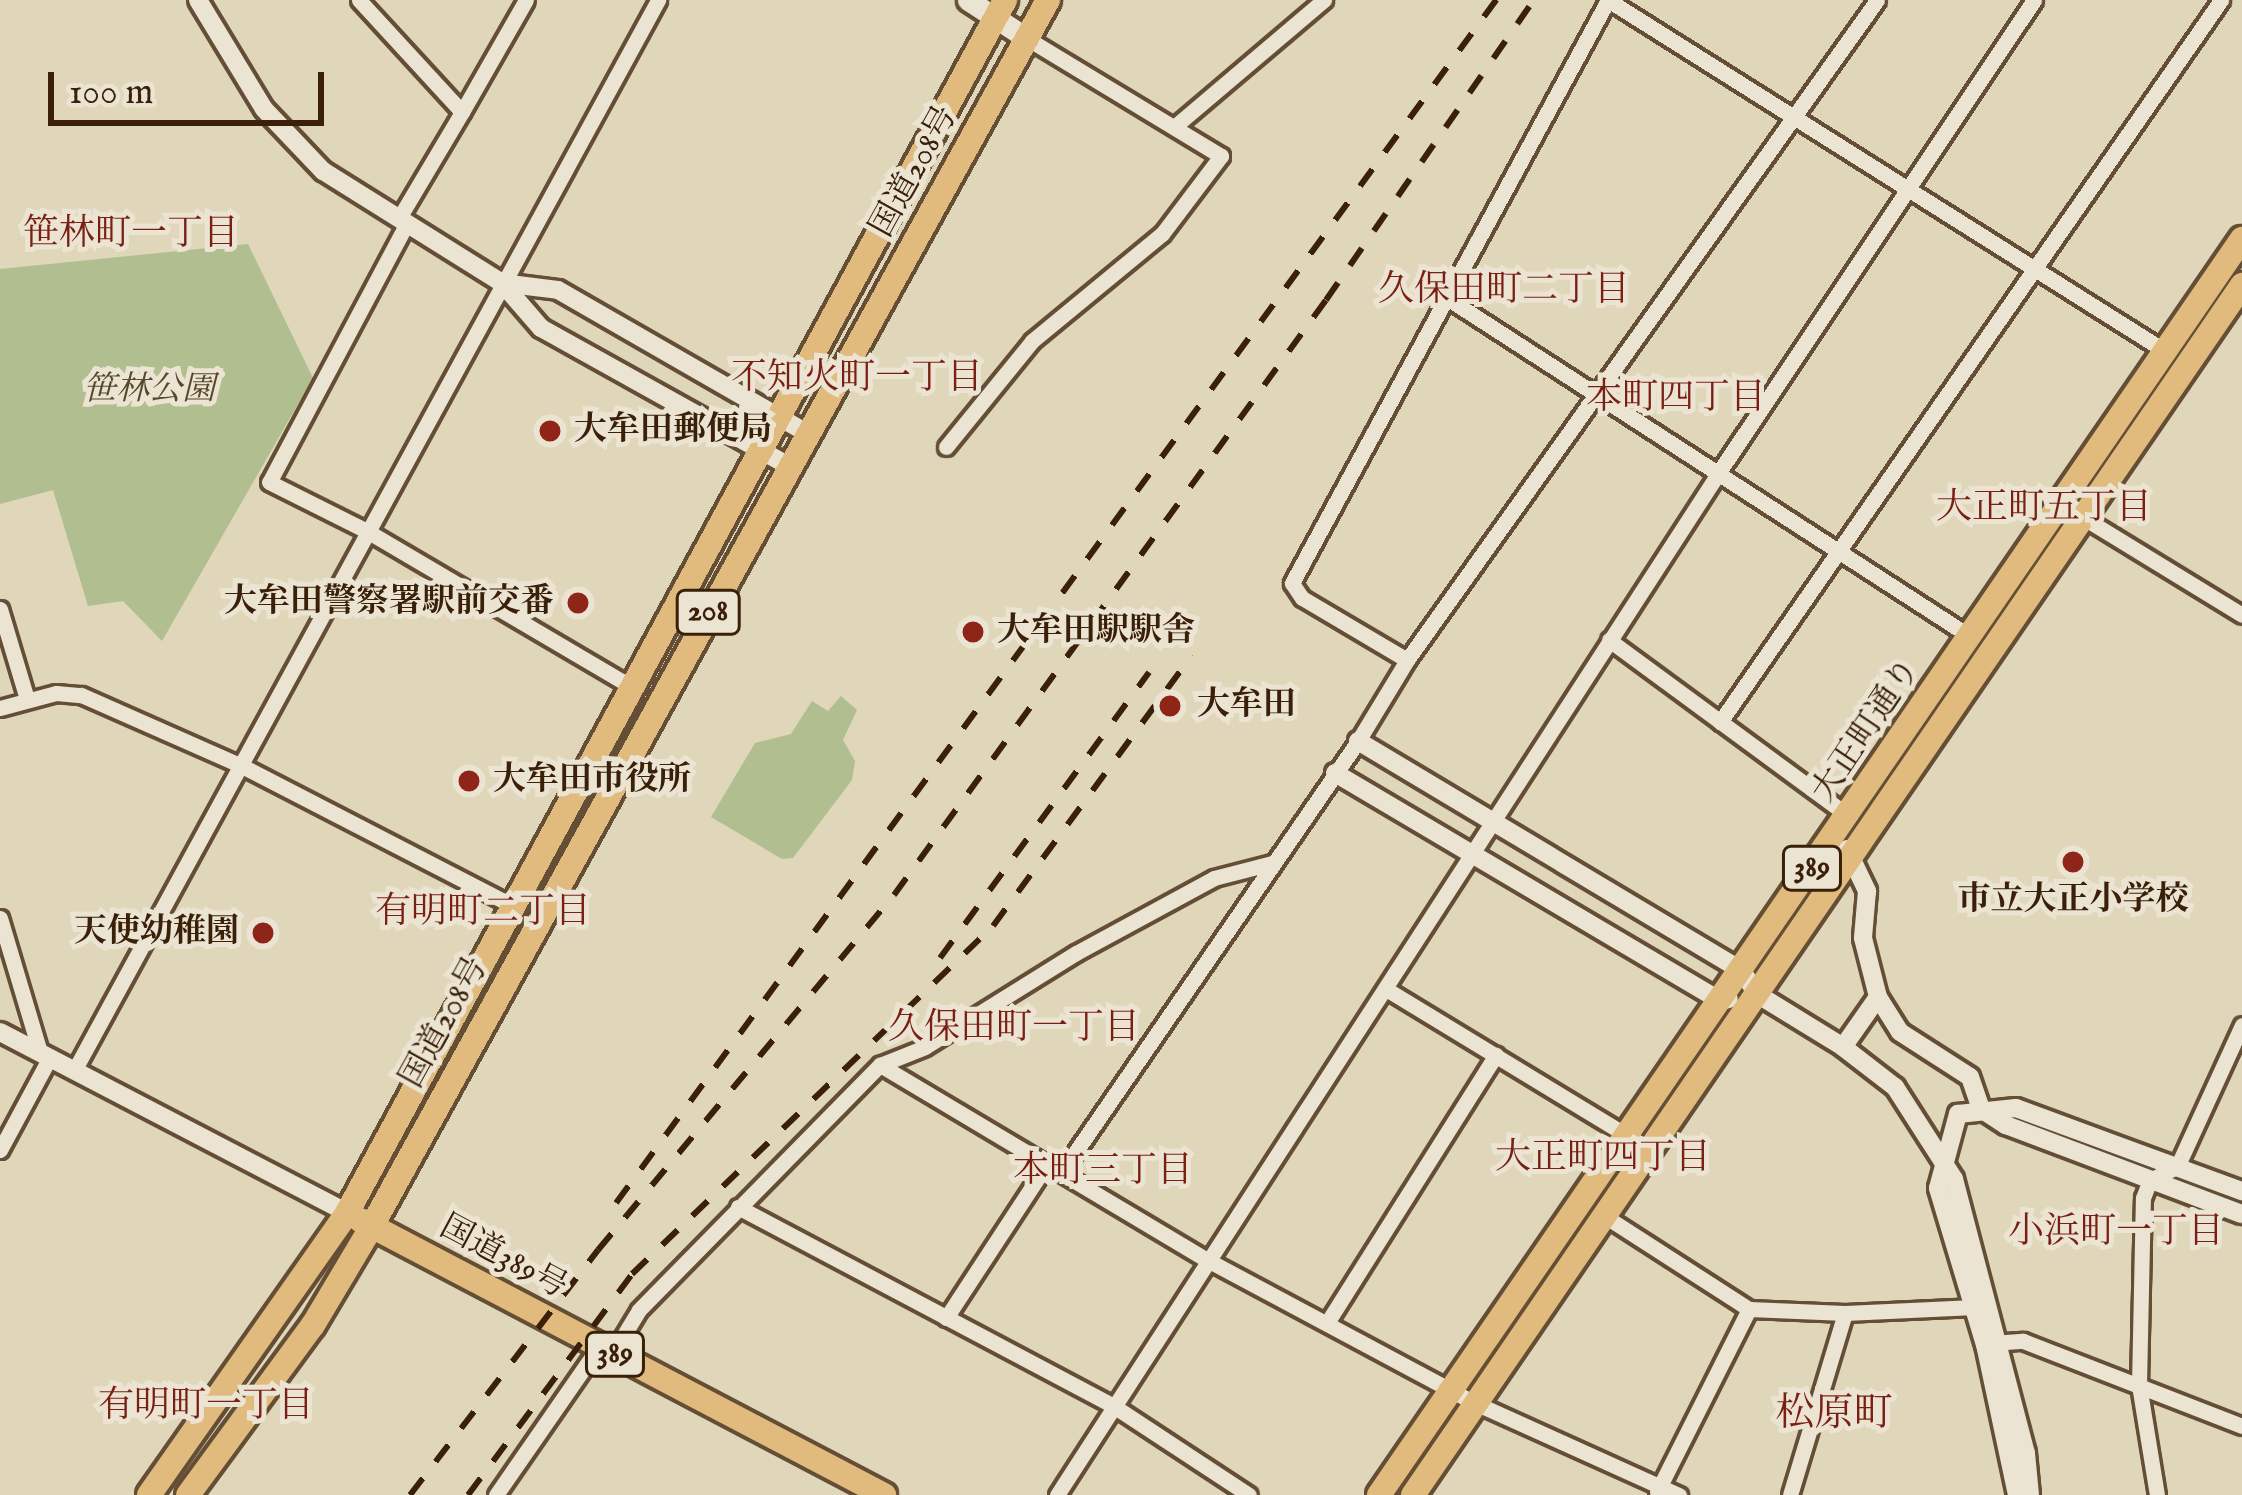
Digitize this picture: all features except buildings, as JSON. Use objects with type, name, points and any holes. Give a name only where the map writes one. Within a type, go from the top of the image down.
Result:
[{"type":"highway","name":"国道208号","points":[[188,1495],[313,1325],[372,1226],[1048,0]]},
{"type":"highway","name":"国道208号","points":[[149,1495],[346,1213],[1001,9]]},
{"type":"highway","name":"大正町通り","points":[[1379,1495],[1451,1390],[1757,994],[1843,845],[1849,816],[2242,239]]},
{"type":"highway","name":"大正町通り","points":[[1413,1495],[1603,1215],[1639,1141],[1721,1001],[2084,520],[2242,285]]},
{"type":"highway","name":"国道389号","points":[[346,1213],[884,1495]]},
{"type":"main road","points":[[968,0],[1001,9],[1028,39]]},
{"type":"street","points":[[197,0],[288,138],[323,171],[502,284],[541,328],[789,466]]},
{"type":"street","points":[[358,0],[462,112]]},
{"type":"street","points":[[526,0],[403,221],[269,482],[367,531],[632,686]]},
{"type":"street","points":[[75,1069],[658,0]]},
{"type":"street","points":[[1174,127],[1324,0]]},
{"type":"street","points":[[1407,660],[1303,598],[1292,583],[1450,300],[1608,0],[2165,352]]},
{"type":"street","points":[[946,1318],[1358,741],[1407,660],[1877,0]]},
{"type":"street","points":[[1057,1495],[1609,640],[2034,0]]},
{"type":"street","points":[[1720,722],[2032,266],[2221,0]]},
{"type":"street","points":[[946,447],[1032,341],[1162,234],[1222,156],[1028,39]]},
{"type":"street","points":[[502,284],[558,290],[781,414],[808,434]]},
{"type":"street","points":[[1450,300],[1972,637]]},
{"type":"street","points":[[2061,504],[2242,615]]},
{"type":"street","points":[[0,610],[28,699]]},
{"type":"street","points":[[1609,640],[1849,816]]},
{"type":"street","points":[[0,707],[56,693],[82,695],[240,765],[512,904]]},
{"type":"street","points":[[1358,741],[1742,971],[1757,994],[1843,1046],[1895,1087],[1954,1179],[1991,1343],[2017,1495]]},
{"type":"street","points":[[1335,773],[1721,1001],[1757,994]]},
{"type":"street","points":[[1843,845],[1867,891],[1863,938],[1878,997],[1900,1032],[1970,1077],[1981,1109],[2006,1125],[2242,1214]]},
{"type":"street","points":[[502,1493],[639,1310],[880,1065],[926,1047],[1076,953],[1214,878],[1272,862]]},
{"type":"street","points":[[0,917],[45,1054],[0,1150]]},
{"type":"street","points":[[1386,988],[1639,1141]]},
{"type":"street","points":[[1843,1046],[1878,997]]},
{"type":"street","points":[[2157,1495],[2139,1385],[2143,1198],[2150,1180],[2177,1167],[2242,1024]]},
{"type":"street","points":[[0,1031],[346,1213]]},
{"type":"street","points":[[1327,1323],[1496,1055]]},
{"type":"street","points":[[880,1065],[1209,1261],[1475,1403],[1658,1492],[1679,1495]]},
{"type":"street","points":[[2030,1495],[2026,1453],[1938,1188],[1958,1114],[2016,1108],[2242,1192]]},
{"type":"street","points":[[738,1207],[1115,1407],[1249,1495]]},
{"type":"street","points":[[1603,1215],[1749,1309],[1845,1313],[1975,1307]]},
{"type":"street","points":[[1658,1492],[1749,1309]]},
{"type":"street","points":[[1790,1495],[1845,1313]]},
{"type":"street","points":[[1991,1343],[2023,1341],[2242,1426]]},
{"type":"green space","name":"笹林公園","points":[[248,244],[313,378],[162,641],[123,601],[88,606],[53,490],[0,504],[0,269]]},
{"type":"green space","points":[[841,696],[857,710],[843,740],[855,761],[852,780],[793,858],[782,859],[711,817],[755,743],[791,734],[812,701],[828,711]]},
{"type":"railway","points":[[616,1203],[1496,0]]},
{"type":"railway","points":[[410,1495],[598,1250],[894,895],[1326,300],[1534,0]]},
{"type":"railway","points":[[468,1495],[632,1274],[993,926],[1192,655]]},
{"type":"railway","points":[[940,958],[1149,672]]},
{"type":"place","name":"大牟田郵便局","points":[[550,431]]},
{"type":"place","name":"大牟田警察署駅前交番","points":[[578,603]]},
{"type":"place","name":"大牟田駅駅舎","points":[[973,632]]},
{"type":"place","name":"大牟田","points":[[1170,706]]},
{"type":"place","name":"大牟田市役所","points":[[469,781]]},
{"type":"place","name":"市立大正小学校","points":[[2073,862]]},
{"type":"place","name":"天使幼稚園","points":[[263,933]]},
{"type":"district","name":"笹林町一丁目","points":[[131,235]]},
{"type":"district","name":"久保田町二丁目","points":[[1504,291]]},
{"type":"district","name":"不知火町一丁目","points":[[857,379]]},
{"type":"district","name":"本町四丁目","points":[[1676,399]]},
{"type":"district","name":"大正町五丁目","points":[[2044,509]]},
{"type":"district","name":"有明町二丁目","points":[[483,913]]},
{"type":"district","name":"久保田町一丁目","points":[[1014,1029]]},
{"type":"district","name":"大正町四丁目","points":[[1603,1159]]},
{"type":"district","name":"本町三丁目","points":[[1103,1172]]},
{"type":"district","name":"小浜町一丁目","points":[[2116,1233]]},
{"type":"district","name":"有明町一丁目","points":[[206,1407]]},
{"type":"district","name":"松原町","points":[[1834,1415]]}]
